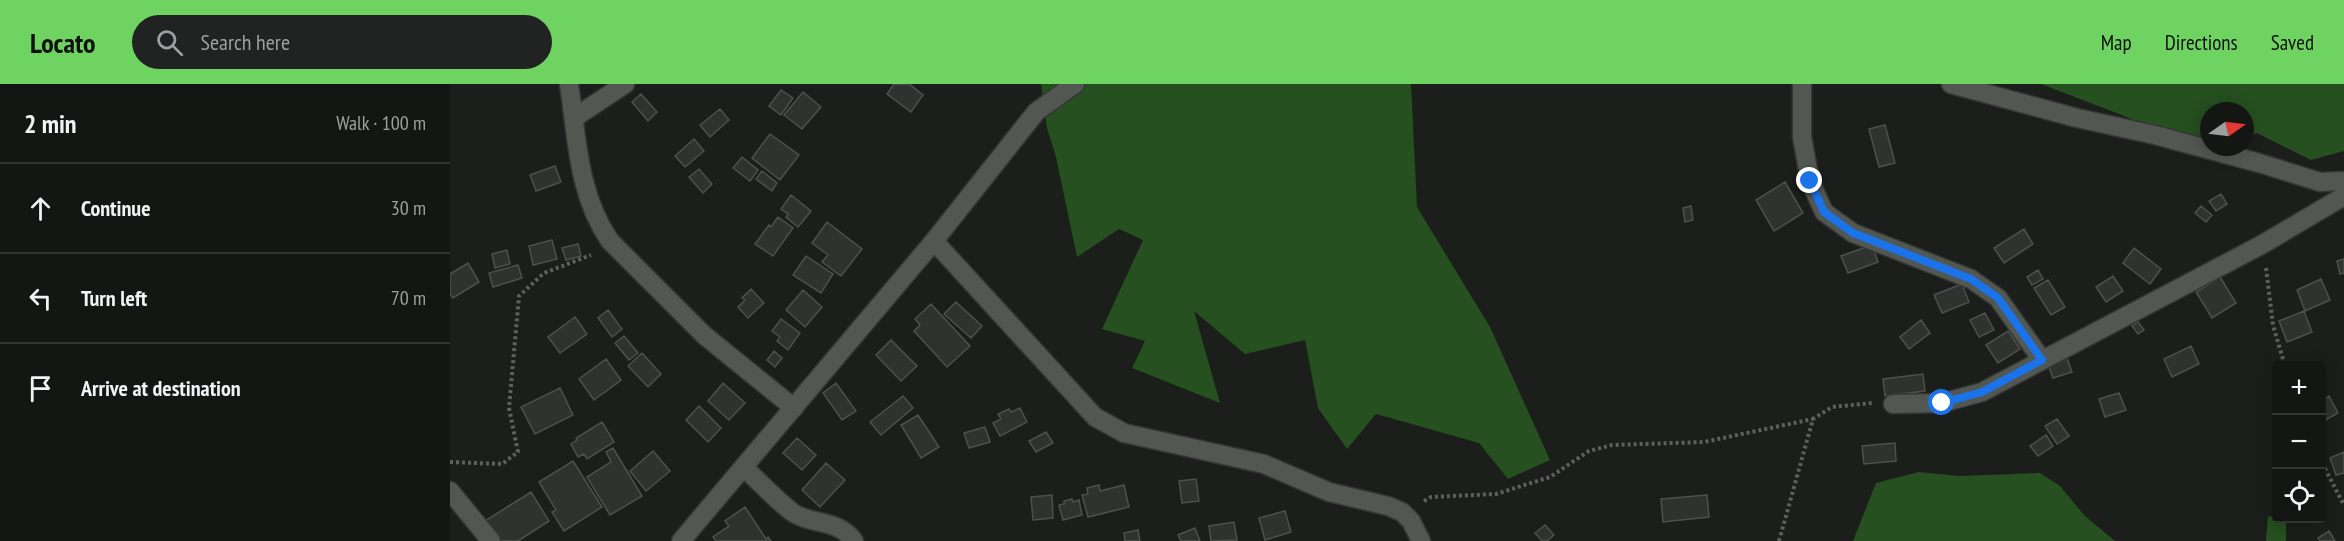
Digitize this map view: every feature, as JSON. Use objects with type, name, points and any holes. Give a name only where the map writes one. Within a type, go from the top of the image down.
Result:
[{"type":"street","points":[[569,84],[584,183],[598,224],[610,241],[704,335],[794,408]]},
{"type":"street","points":[[574,118],[625,84]]},
{"type":"street","points":[[681,541],[934,241],[1036,112],[1075,84]]},
{"type":"street","points":[[1802,84],[1802,137],[1810,181],[1824,212],[1853,233],[1971,279],[1998,298],[2042,360]]},
{"type":"street","points":[[1951,84],[2077,118],[2176,141],[2320,182],[2344,181]]},
{"type":"street","points":[[1893,404],[1942,403],[1982,392],[2263,244],[2344,196]]},
{"type":"street","points":[[934,241],[1095,417],[1124,433],[1264,464],[1329,492],[1388,506],[1411,521],[1421,541]]},
{"type":"street","points":[[744,468],[794,513],[829,523],[848,533],[854,541]]},
{"type":"street","points":[[450,491],[491,541]]},
{"type":"path","points":[[450,462],[502,464],[518,452],[509,408],[519,296],[544,273],[590,256],[610,241]]},
{"type":"path","points":[[2263,244],[2273,325],[2284,361]]},
{"type":"path","points":[[1402,513],[1431,498],[1496,494],[1550,477],[1589,451],[1612,445],[1704,442],[1813,419],[1832,407],[1864,402],[1893,404]]},
{"type":"path","points":[[1779,541],[1813,419]]},
{"type":"path","points":[[2325,469],[2344,505]]},
{"type":"green space","points":[[1041,84],[1411,84],[1417,207],[1490,327],[1550,460],[1508,479],[1479,443],[1376,414],[1347,449],[1318,408],[1305,340],[1245,354],[1194,311],[1220,403],[1132,368],[1145,341],[1102,329],[1143,240],[1119,229],[1077,257],[1056,157],[1047,128]]},
{"type":"green space","points":[[2041,84],[2344,84],[2344,151],[2311,160],[2257,133],[2254,134],[2254,102],[2200,102],[2200,145]]},
{"type":"green space","points":[[1919,472],[1960,476],[2040,473],[2060,486],[2085,516],[2115,541],[1853,541],[1876,483]]},
{"type":"green space","points":[[2268,516],[2272,517],[2272,523],[2286,523],[2286,541],[2266,541]]},
{"type":"building","points":[[894,84],[909,84],[923,95],[911,112],[887,94]]},
{"type":"building","points":[[781,90],[793,98],[781,115],[769,106]]},
{"type":"building","points":[[803,92],[821,107],[802,129],[784,115]]},
{"type":"building","points":[[641,94],[657,112],[648,121],[632,102]]},
{"type":"building","points":[[720,109],[729,120],[710,137],[700,125]]},
{"type":"building","points":[[1885,125],[1895,163],[1879,167],[1869,129]]},
{"type":"building","points":[[770,134],[799,155],[780,180],[752,158]]},
{"type":"building","points":[[694,139],[704,151],[685,167],[675,156]]},
{"type":"building","points":[[742,157],[758,170],[750,181],[733,168]]},
{"type":"building","points":[[555,166],[561,182],[536,191],[530,175]]},
{"type":"building","points":[[699,169],[712,184],[703,193],[689,177]]},
{"type":"building","points":[[762,171],[777,183],[772,191],[756,179]]},
{"type":"building","points":[[1785,182],[1803,213],[1774,231],[1756,200]]},
{"type":"building","points":[[2221,194],[2227,204],[2216,211],[2209,201]]},
{"type":"building","points":[[791,195],[811,211],[798,227],[786,217],[788,214],[781,209]]},
{"type":"building","points":[[1691,206],[1693,220],[1685,222],[1683,208]]},
{"type":"building","points":[[2201,206],[2212,215],[2206,222],[2195,213]]},
{"type":"building","points":[[778,217],[793,228],[773,256],[755,244]]},
{"type":"building","points":[[827,222],[862,249],[841,276],[822,262],[828,255],[812,243]]},
{"type":"building","points":[[2024,229],[2033,244],[2004,263],[1994,248]]},
{"type":"building","points":[[552,240],[557,259],[533,265],[529,246]]},
{"type":"building","points":[[578,244],[581,256],[566,260],[562,248]]},
{"type":"building","points":[[1872,245],[1878,262],[1848,273],[1841,256]]},
{"type":"building","points":[[2134,248],[2161,269],[2150,284],[2123,263]]},
{"type":"building","points":[[507,250],[510,264],[495,268],[492,254]]},
{"type":"building","points":[[806,256],[833,274],[821,293],[793,275]]},
{"type":"building","points":[[2344,259],[2344,273],[2340,274],[2337,261]]},
{"type":"building","points":[[468,263],[479,282],[453,298],[450,294],[450,274]]},
{"type":"building","points":[[518,265],[522,278],[493,287],[489,273]]},
{"type":"building","points":[[2038,270],[2043,279],[2032,285],[2027,277]]},
{"type":"building","points":[[2113,276],[2123,291],[2106,302],[2096,287]]},
{"type":"building","points":[[2220,277],[2236,303],[2212,318],[2196,292]]},
{"type":"building","points":[[2321,279],[2330,300],[2305,311],[2297,290]]},
{"type":"building","points":[[2048,280],[2065,307],[2051,315],[2034,288]]},
{"type":"building","points":[[1962,284],[1969,302],[1942,313],[1934,295]]},
{"type":"building","points":[[751,289],[764,303],[748,318],[738,307],[745,300],[742,298]]},
{"type":"building","points":[[803,290],[822,307],[805,327],[786,310]]},
{"type":"building","points":[[956,302],[982,326],[971,338],[944,314]]},
{"type":"building","points":[[931,304],[970,346],[947,367],[914,331],[920,325],[915,319]]},
{"type":"building","points":[[608,310],[622,329],[612,337],[598,318]]},
{"type":"building","points":[[2304,311],[2312,332],[2287,342],[2279,321]]},
{"type":"building","points":[[1985,313],[1994,330],[1979,337],[1970,320]]},
{"type":"building","points":[[575,317],[587,334],[560,353],[548,337]]},
{"type":"building","points":[[781,319],[800,333],[788,350],[777,341],[780,337],[772,331]]},
{"type":"building","points":[[1921,320],[1930,333],[1909,349],[1900,337]]},
{"type":"building","points":[[2138,322],[2144,330],[2138,334],[2132,326]]},
{"type":"building","points":[[2008,331],[2020,349],[1998,363],[1986,345]]},
{"type":"building","points":[[624,336],[638,353],[629,360],[615,343]]},
{"type":"building","points":[[891,340],[917,366],[901,381],[876,355]]},
{"type":"building","points":[[2191,346],[2199,364],[2172,377],[2164,359]]},
{"type":"building","points":[[774,351],[782,358],[775,367],[767,360]]},
{"type":"building","points":[[642,353],[661,374],[648,387],[628,366]]},
{"type":"building","points":[[2067,358],[2072,372],[2053,378],[2048,364]]},
{"type":"building","points":[[606,359],[621,380],[594,400],[579,379]]},
{"type":"building","points":[[1923,374],[1925,391],[1885,396],[1883,379]]},
{"type":"building","points":[[723,383],[745,403],[729,420],[708,401]]},
{"type":"building","points":[[836,383],[856,411],[842,420],[823,393]]},
{"type":"building","points":[[560,388],[573,415],[535,434],[521,407]]},
{"type":"building","points":[[2119,393],[2126,410],[2105,417],[2099,399]]},
{"type":"building","points":[[903,396],[913,408],[881,435],[870,422]]},
{"type":"building","points":[[2329,396],[2338,413],[2326,420],[2326,415],[2326,398]]},
{"type":"building","points":[[699,406],[721,428],[708,442],[686,420]]},
{"type":"building","points":[[1020,408],[1027,422],[1000,436],[993,423],[1001,419],[998,414],[1009,409],[1011,412]]},
{"type":"building","points":[[918,415],[939,447],[921,458],[901,425]]},
{"type":"building","points":[[2057,419],[2069,436],[2057,444],[2045,426]]},
{"type":"building","points":[[602,422],[614,442],[587,459],[584,454],[578,457],[571,444],[577,440],[576,438]]},
{"type":"building","points":[[985,427],[990,442],[969,448],[964,433]]},
{"type":"building","points":[[1046,432],[1053,443],[1036,452],[1029,441]]},
{"type":"building","points":[[2046,435],[2053,446],[2038,456],[2030,446]]},
{"type":"building","points":[[797,438],[816,455],[802,470],[783,453]]},
{"type":"building","points":[[1895,443],[1896,461],[1864,464],[1862,446]]},
{"type":"building","points":[[613,448],[642,496],[610,515],[587,477],[611,462],[606,452]]},
{"type":"building","points":[[653,451],[670,471],[646,491],[630,471]]},
{"type":"building","points":[[2344,452],[2344,473],[2336,475],[2330,458]]},
{"type":"building","points":[[573,461],[602,507],[564,531],[552,512],[556,510],[539,482]]},
{"type":"building","points":[[826,463],[845,480],[820,507],[802,490]]},
{"type":"building","points":[[1196,479],[1199,501],[1182,503],[1179,481]]},
{"type":"building","points":[[1099,485],[1100,491],[1124,485],[1129,507],[1088,517],[1082,495],[1088,494],[1087,488]]},
{"type":"building","points":[[531,492],[549,521],[518,541],[497,541],[485,521]]},
{"type":"building","points":[[1052,495],[1053,518],[1033,520],[1031,497]]},
{"type":"building","points":[[1707,495],[1709,517],[1663,522],[1661,499]]},
{"type":"building","points":[[1072,499],[1073,502],[1079,500],[1082,515],[1063,520],[1059,505]]},
{"type":"building","points":[[745,507],[766,539],[768,537],[771,541],[716,541],[713,537],[729,526],[725,521]]},
{"type":"building","points":[[1285,511],[1291,532],[1265,540],[1259,518]]},
{"type":"building","points":[[1234,522],[1237,540],[1211,541],[1209,526]]},
{"type":"building","points":[[1545,525],[1554,535],[1547,541],[1542,541],[1535,533]]},
{"type":"building","points":[[1195,528],[1200,541],[1181,541],[1178,535]]},
{"type":"building","points":[[1138,530],[1140,541],[1125,541],[1124,533]]},
{"type":"building","points":[[2329,531],[2335,541],[2320,541],[2318,538]]},
{"type":"route","points":[[1810,181],[1824,212],[1853,233],[1971,279],[1998,298],[2042,360],[1982,392],[1942,403]]}]
